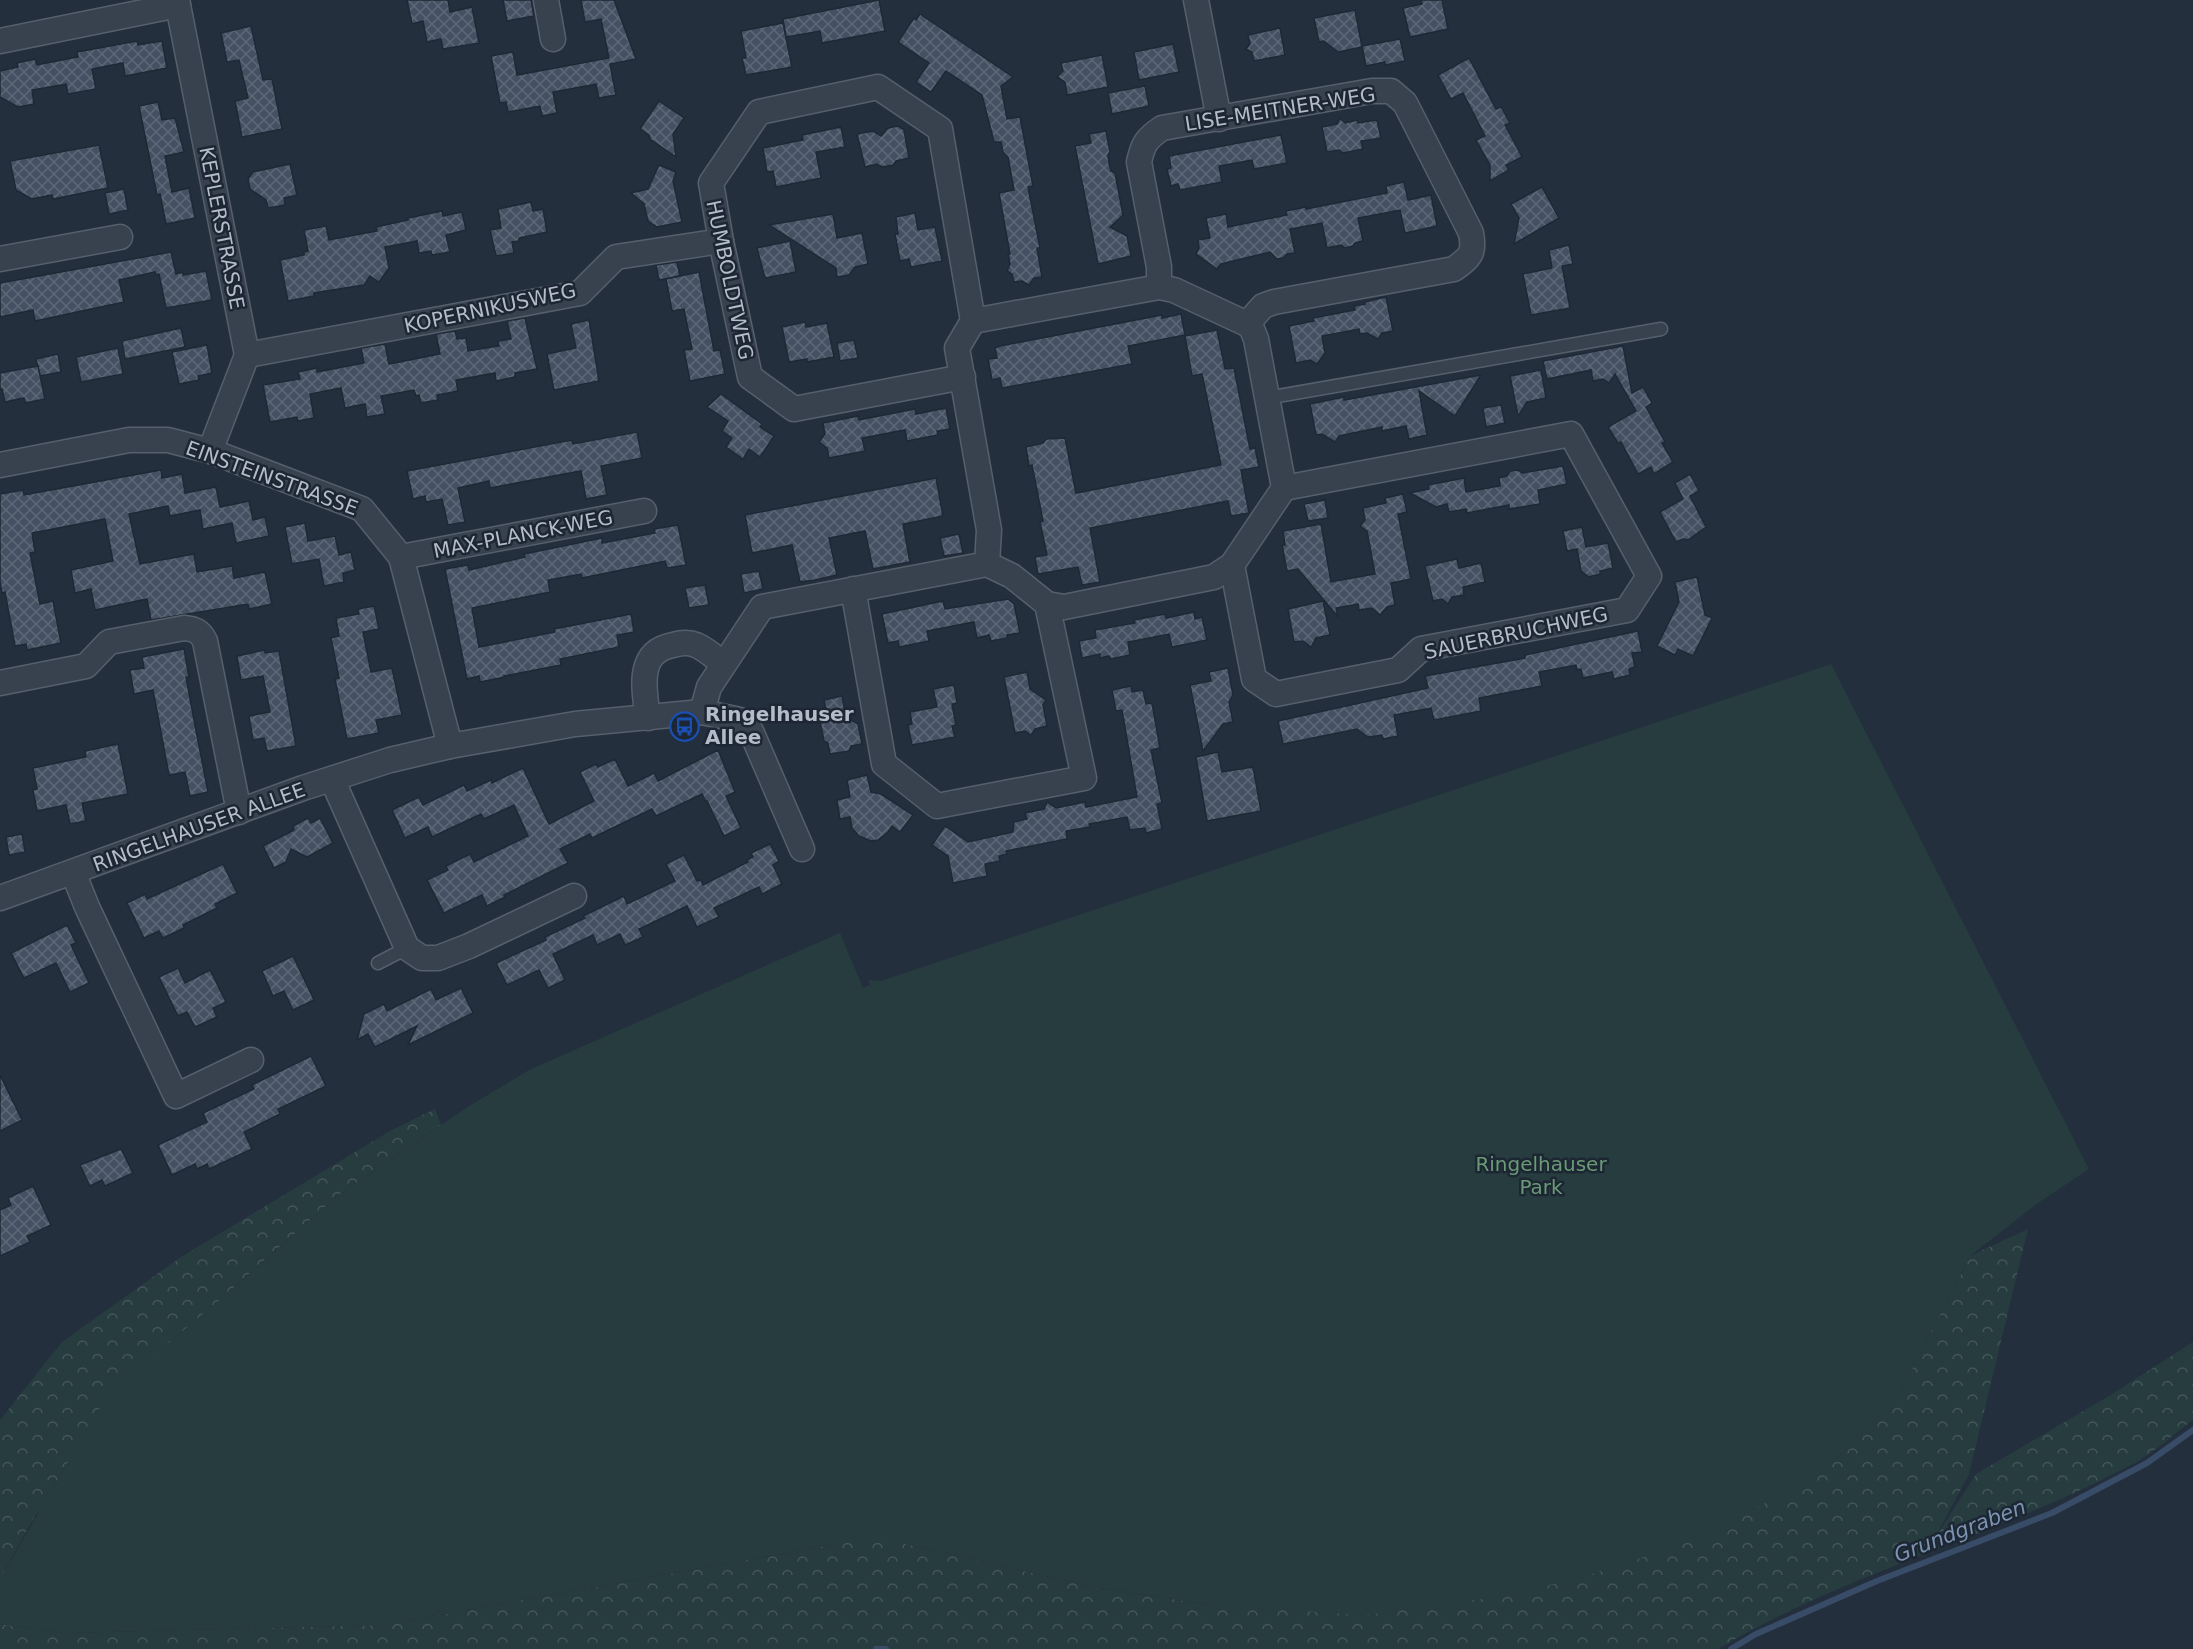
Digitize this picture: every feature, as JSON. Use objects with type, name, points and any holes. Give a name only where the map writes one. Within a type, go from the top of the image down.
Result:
[{"type":"street","points":[[546,0],[553,39]]},
{"type":"street","points":[[1196,0],[1219,118]]},
{"type":"street","points":[[0,41],[178,3]]},
{"type":"street","name":"KEPLERSTRASSE","points":[[178,3],[248,355]]},
{"type":"street","name":"HUMBOLDTWEG","points":[[963,377],[794,409],[750,377],[721,242],[711,183],[759,112],[878,87],[940,129],[973,321]]},
{"type":"street","name":"LISE-MEITNER-WEG","points":[[1159,287],[1160,267],[1139,162],[1143,147],[1150,136],[1162,128],[1372,91],[1391,91],[1405,103],[1471,233],[1473,247],[1470,258],[1454,270],[1274,302],[1263,306],[1247,324]]},
{"type":"street","points":[[0,259],[120,237]]},
{"type":"street","name":"KOPERNIKUSWEG","points":[[248,355],[580,293],[616,257],[721,242]]},
{"type":"street","points":[[702,712],[709,687],[762,607],[987,564],[1012,576],[1047,604],[1064,607],[1214,577],[1232,565],[1284,488],[1256,339],[1252,329],[1247,324],[1174,290],[1159,287],[973,321],[957,348],[989,530],[987,564]]},
{"type":"street","points":[[210,451],[248,355]]},
{"type":"street","name":"SAUERBRUCHWEG","points":[[1232,565],[1254,679],[1276,694],[1398,670],[1421,649],[1627,610],[1649,576],[1571,434],[1284,488]]},
{"type":"street","name":"EINSTEINSTRASSE","points":[[0,465],[129,440],[168,440],[210,451],[362,508],[401,557],[450,746]]},
{"type":"street","name":"MAX-PLANCK-WEG","points":[[401,557],[644,511]]},
{"type":"street","points":[[853,589],[884,764],[937,806],[1084,778],[1047,604]]},
{"type":"street","points":[[0,683],[86,666],[109,642],[184,628],[194,629],[202,634],[205,641],[239,812]]},
{"type":"street","points":[[648,718],[643,684],[648,662],[662,647],[682,643],[696,645],[723,663]]},
{"type":"street","name":"RINGELHAUSER ALLEE","points":[[0,898],[390,760],[450,746],[575,724],[702,712],[740,720],[751,731],[802,849]]},
{"type":"street","points":[[332,779],[407,948],[422,958],[438,958],[469,946],[574,896]]},
{"type":"street","points":[[73,872],[87,907],[176,1096],[251,1060]]},
{"type":"lane","points":[[1267,398],[1661,329]]},
{"type":"lane","points":[[378,963],[407,948]]},
{"type":"green space","name":"Ringelhauser Park","points":[[1831,664],[2089,1169],[2038,1203],[1970,1256],[1896,1400],[1822,1472],[1701,1538],[1583,1577],[1503,1596],[1367,1615],[1219,1606],[1093,1587],[901,1543],[841,1543],[383,1625],[64,1633],[0,1624],[0,1579],[107,1395],[339,1195],[466,1108],[529,1070],[840,933],[863,988],[870,985],[868,980],[881,981]]},
{"type":"green space","points":[[435,1109],[441,1125],[339,1195],[230,1291],[35,1516],[0,1579],[0,1420],[62,1342],[181,1257],[390,1131]]},
{"type":"green space","points":[[2028,1229],[1969,1474],[1932,1543],[1976,1474],[2109,1396],[2193,1342],[2193,1420],[2145,1457],[2087,1487],[1820,1597],[1768,1621],[1718,1649],[0,1649],[0,1624],[64,1633],[383,1625],[841,1543],[901,1543],[1093,1587],[1219,1606],[1896,1400],[1970,1256]]},
{"type":"building","points":[[407,0],[448,0],[450,12],[472,7],[479,43],[443,49],[441,39],[427,42],[423,21],[412,24]]},
{"type":"building","points":[[503,0],[531,0],[534,16],[507,21]]},
{"type":"building","points":[[581,0],[614,0],[636,59],[610,64],[616,95],[599,98],[596,84],[553,92],[557,113],[542,116],[540,106],[508,112],[506,102],[500,103],[491,56],[513,52],[517,75],[609,58],[601,19],[585,22]]},
{"type":"building","points":[[879,0],[885,31],[822,43],[820,31],[786,37],[783,19]]},
{"type":"building","points":[[1421,0],[1442,0],[1448,29],[1410,37],[1403,8],[1422,4]]},
{"type":"building","points":[[1355,10],[1362,47],[1338,52],[1324,41],[1319,42],[1314,18]]},
{"type":"building","points":[[920,14],[1013,77],[1001,86],[1007,119],[1020,117],[1033,186],[1028,187],[1040,248],[1037,248],[1042,277],[1034,278],[1029,285],[1022,281],[1014,282],[1012,274],[1007,271],[1010,264],[1008,254],[1010,254],[999,193],[1014,190],[1008,157],[1003,152],[1001,142],[994,142],[982,95],[946,71],[931,92],[916,82],[929,63],[898,42],[914,18],[916,20]]},
{"type":"building","points":[[783,23],[792,67],[746,75],[742,58],[746,58],[741,31]]},
{"type":"building","points":[[251,26],[263,80],[272,79],[282,129],[242,137],[235,101],[248,98],[239,60],[227,62],[221,33]]},
{"type":"building","points":[[1280,28],[1285,55],[1254,61],[1252,52],[1246,49],[1250,44],[1248,35]]},
{"type":"building","points":[[1400,39],[1405,61],[1366,66],[1362,46]]},
{"type":"building","points":[[137,41],[138,45],[162,41],[167,68],[125,76],[123,63],[92,69],[96,89],[68,94],[66,84],[32,90],[34,104],[18,107],[0,97],[0,71],[18,67],[17,63],[35,59],[37,65],[78,57],[77,52]]},
{"type":"building","points":[[1173,44],[1179,72],[1139,80],[1134,52]]},
{"type":"building","points":[[1102,55],[1108,87],[1067,95],[1065,82],[1057,77],[1063,71],[1061,63]]},
{"type":"building","points":[[1469,58],[1496,109],[1501,107],[1510,123],[1505,125],[1522,157],[1506,165],[1509,170],[1490,181],[1490,165],[1476,140],[1485,136],[1463,93],[1451,99],[1438,75]]},
{"type":"building","points":[[1145,86],[1149,106],[1112,114],[1108,93]]},
{"type":"building","points":[[659,101],[684,118],[673,134],[676,157],[640,129]]},
{"type":"building","points":[[158,102],[162,120],[175,118],[184,152],[165,156],[172,192],[189,188],[195,218],[166,224],[160,194],[157,195],[139,106]]},
{"type":"building","points":[[1340,118],[1345,123],[1357,120],[1358,123],[1377,120],[1381,138],[1361,141],[1363,149],[1343,153],[1339,150],[1327,152],[1322,127],[1337,124]]},
{"type":"building","points":[[898,126],[904,130],[909,158],[896,161],[893,165],[882,167],[877,164],[865,167],[857,134],[873,131],[881,136],[888,128]]},
{"type":"building","points":[[841,127],[845,147],[816,152],[821,178],[776,187],[773,171],[767,172],[763,148],[803,140],[802,135]]},
{"type":"building","points":[[1106,131],[1110,152],[1109,163],[1111,171],[1115,173],[1123,215],[1110,227],[1127,236],[1131,256],[1098,264],[1075,146],[1091,143],[1089,134]]},
{"type":"building","points":[[1281,135],[1287,163],[1254,169],[1252,160],[1219,166],[1222,182],[1180,190],[1178,184],[1171,186],[1167,169],[1171,168],[1169,156]]},
{"type":"building","points":[[99,145],[108,188],[53,199],[52,195],[32,199],[16,190],[10,161]]},
{"type":"building","points":[[290,164],[297,195],[284,198],[285,205],[268,208],[266,200],[250,189],[248,179],[253,172]]},
{"type":"building","points":[[659,165],[676,172],[673,181],[682,222],[657,227],[648,221],[644,204],[631,193],[648,189]]},
{"type":"building","points":[[1404,182],[1408,200],[1431,195],[1437,226],[1405,233],[1400,210],[1358,218],[1363,241],[1345,248],[1341,245],[1327,248],[1322,223],[1290,229],[1295,253],[1287,254],[1283,258],[1277,259],[1270,252],[1221,264],[1217,269],[1196,254],[1199,248],[1198,240],[1210,238],[1206,218],[1226,214],[1228,227],[1287,215],[1286,211],[1387,193],[1386,186]]},
{"type":"building","points":[[1542,187],[1559,218],[1514,244],[1519,218],[1511,204]]},
{"type":"building","points":[[124,189],[128,210],[109,214],[105,193]]},
{"type":"building","points":[[531,202],[533,211],[543,209],[547,232],[519,238],[519,241],[512,242],[514,253],[496,256],[490,230],[501,228],[498,209]]},
{"type":"building","points":[[442,211],[443,216],[462,212],[466,230],[446,235],[450,252],[432,255],[431,251],[419,253],[417,241],[385,247],[389,268],[379,282],[370,276],[364,285],[314,293],[314,296],[288,301],[280,260],[304,255],[304,252],[308,251],[304,230],[326,226],[329,240],[377,231],[376,227]]},
{"type":"building","points":[[915,213],[918,230],[935,227],[942,261],[911,267],[909,259],[900,261],[895,234],[898,234],[896,217]]},
{"type":"building","points":[[833,214],[837,238],[862,233],[868,264],[855,267],[849,275],[837,277],[836,268],[769,225]]},
{"type":"building","points":[[790,241],[796,272],[765,278],[757,248]]},
{"type":"building","points":[[1569,245],[1573,264],[1562,266],[1570,308],[1531,315],[1523,274],[1552,268],[1549,250]]},
{"type":"building","points":[[171,252],[176,274],[206,271],[212,300],[166,308],[159,274],[156,275],[155,272],[119,280],[124,302],[35,321],[33,310],[0,317],[0,283]]},
{"type":"building","points":[[677,262],[680,276],[659,280],[656,265]]},
{"type":"building","points":[[699,272],[714,351],[720,350],[725,374],[690,381],[684,350],[692,349],[684,309],[672,311],[666,279]]},
{"type":"building","points":[[1386,297],[1393,331],[1382,333],[1378,339],[1367,333],[1360,334],[1359,329],[1322,336],[1325,353],[1317,364],[1310,360],[1296,363],[1289,326],[1314,321],[1313,318],[1355,310],[1354,306]]},
{"type":"building","points":[[1181,314],[1185,335],[1128,346],[1132,364],[1002,388],[1000,378],[992,380],[988,359],[997,358],[995,348],[1000,346],[1162,315],[1162,318]]},
{"type":"building","points":[[525,318],[537,369],[515,373],[515,377],[496,381],[495,373],[456,380],[458,391],[437,395],[438,400],[421,403],[419,395],[416,396],[414,390],[381,396],[385,414],[367,417],[365,404],[345,408],[341,388],[310,394],[314,418],[298,421],[297,417],[270,422],[263,385],[300,379],[298,372],[317,368],[317,372],[364,363],[361,348],[385,344],[389,364],[440,354],[436,334],[455,331],[457,339],[466,338],[468,351],[499,346],[498,341],[511,339],[507,321]]},
{"type":"building","points":[[589,320],[599,381],[554,390],[547,354],[576,348],[571,324]]},
{"type":"building","points":[[805,322],[806,327],[827,323],[834,357],[807,362],[807,359],[789,362],[782,327]]},
{"type":"building","points":[[181,328],[185,347],[125,359],[122,341]]},
{"type":"building","points":[[1217,330],[1225,369],[1234,368],[1250,449],[1255,448],[1259,467],[1241,470],[1249,513],[1231,516],[1228,501],[1090,528],[1100,582],[1082,585],[1078,567],[1038,574],[1035,557],[1047,555],[1040,522],[1043,521],[1032,465],[1029,466],[1026,447],[1043,443],[1046,439],[1065,438],[1076,493],[1221,465],[1202,374],[1192,376],[1185,336]]},
{"type":"building","points":[[854,340],[858,358],[840,361],[837,343]]},
{"type":"building","points":[[207,345],[212,373],[198,376],[199,380],[179,384],[172,352]]},
{"type":"building","points":[[1623,346],[1632,393],[1643,387],[1652,403],[1646,407],[1673,462],[1654,474],[1651,467],[1638,474],[1621,442],[1618,443],[1608,427],[1636,411],[1615,374],[1609,383],[1603,379],[1593,381],[1591,370],[1547,379],[1543,361]]},
{"type":"building","points":[[118,348],[123,374],[81,382],[76,357]]},
{"type":"building","points":[[58,354],[61,372],[40,376],[36,359]]},
{"type":"building","points":[[38,366],[45,399],[25,403],[24,398],[5,402],[2,389],[0,389],[0,373]]},
{"type":"building","points":[[1541,370],[1546,398],[1527,402],[1518,416],[1510,376]]},
{"type":"building","points":[[1481,375],[1455,416],[1419,391],[1427,435],[1409,439],[1406,426],[1382,431],[1382,427],[1339,436],[1335,442],[1322,434],[1316,435],[1310,404]]},
{"type":"building","points":[[721,394],[762,424],[760,427],[774,436],[760,457],[749,449],[743,459],[726,447],[732,438],[722,431],[728,421],[707,407]]},
{"type":"building","points":[[1501,405],[1505,423],[1486,427],[1483,408]]},
{"type":"building","points":[[946,408],[950,429],[937,431],[938,435],[907,441],[905,430],[862,438],[865,451],[829,458],[827,448],[819,442],[825,434],[823,423],[858,416],[859,420],[915,409],[916,414]]},
{"type":"building","points":[[637,432],[642,458],[601,466],[607,495],[586,499],[581,471],[490,488],[489,481],[458,488],[465,522],[448,525],[442,499],[426,502],[425,496],[413,499],[407,471],[572,440],[573,444]]},
{"type":"building","points":[[1563,466],[1567,484],[1538,490],[1540,504],[1509,509],[1509,505],[1467,513],[1466,509],[1449,512],[1447,504],[1436,507],[1410,493],[1429,489],[1428,485],[1464,478],[1466,492],[1500,486],[1499,478],[1507,476],[1510,471],[1518,470],[1522,473]]},
{"type":"building","points":[[161,470],[162,478],[182,474],[185,493],[216,487],[220,507],[249,501],[253,520],[265,517],[269,536],[236,543],[232,523],[203,529],[200,510],[170,516],[168,506],[129,514],[140,564],[194,554],[197,572],[232,566],[234,578],[265,572],[272,604],[249,609],[248,604],[151,620],[147,599],[95,610],[91,589],[75,593],[71,570],[113,561],[105,519],[32,533],[35,552],[30,553],[40,604],[53,601],[61,643],[27,650],[26,644],[15,646],[5,592],[2,593],[0,582],[0,494],[23,490],[24,495]]},
{"type":"building","points":[[1690,474],[1699,491],[1690,496],[1706,527],[1688,540],[1683,539],[1676,542],[1660,512],[1683,499],[1675,483]]},
{"type":"building","points":[[936,478],[943,516],[903,524],[910,562],[873,569],[865,531],[829,538],[837,575],[815,580],[800,582],[792,545],[752,553],[745,515]]},
{"type":"building","points":[[1403,494],[1407,512],[1398,514],[1411,579],[1391,583],[1395,605],[1387,607],[1380,615],[1372,608],[1359,610],[1358,604],[1336,608],[1338,617],[1298,569],[1287,571],[1282,545],[1285,545],[1283,531],[1321,524],[1331,582],[1375,574],[1367,531],[1360,526],[1365,520],[1363,508],[1386,503],[1385,498]]},
{"type":"building","points":[[1325,500],[1328,518],[1308,521],[1304,504]]},
{"type":"building","points":[[305,523],[308,541],[335,536],[339,555],[351,552],[355,570],[343,573],[344,582],[324,586],[319,559],[292,564],[285,527]]},
{"type":"building","points":[[678,525],[686,565],[667,568],[665,561],[582,578],[581,574],[548,580],[550,592],[472,608],[479,647],[631,614],[634,632],[617,635],[619,647],[560,659],[561,665],[505,677],[480,682],[479,676],[467,679],[445,569],[468,565],[469,570],[525,557],[524,554],[602,538],[602,543],[655,533],[654,529]]},
{"type":"building","points":[[1582,527],[1586,547],[1608,543],[1613,568],[1589,577],[1581,571],[1577,549],[1567,551],[1563,531]]},
{"type":"building","points":[[959,534],[963,553],[944,556],[940,538]]},
{"type":"building","points":[[1457,559],[1459,568],[1481,563],[1485,582],[1463,587],[1464,595],[1452,597],[1448,604],[1442,599],[1433,601],[1425,566]]},
{"type":"building","points":[[759,571],[763,589],[744,593],[741,574]]},
{"type":"building","points":[[1697,577],[1705,615],[1712,618],[1693,656],[1678,649],[1675,655],[1657,646],[1679,602],[1675,582]]},
{"type":"building","points":[[705,585],[709,605],[689,608],[685,588]]},
{"type":"building","points":[[1008,599],[1014,604],[1020,633],[1007,635],[1007,638],[991,641],[989,635],[977,638],[974,622],[927,631],[929,641],[899,647],[898,641],[888,643],[882,614],[943,601],[945,609]]},
{"type":"building","points":[[1323,601],[1330,635],[1316,638],[1311,647],[1303,641],[1294,642],[1288,609]]},
{"type":"building","points":[[374,606],[379,629],[363,632],[371,672],[392,668],[402,715],[376,720],[379,733],[347,739],[335,679],[339,678],[331,638],[339,636],[336,618],[359,614],[358,609]]},
{"type":"building","points":[[1194,612],[1195,619],[1202,617],[1207,640],[1172,647],[1169,634],[1128,642],[1130,655],[1110,659],[1109,656],[1100,658],[1100,654],[1082,658],[1079,641],[1096,638],[1095,630],[1135,623],[1134,620],[1165,614],[1166,618]]},
{"type":"building","points":[[1638,631],[1642,652],[1632,653],[1635,667],[1629,669],[1630,675],[1614,679],[1612,672],[1583,678],[1581,669],[1577,670],[1576,665],[1539,672],[1542,686],[1479,698],[1481,711],[1434,720],[1431,708],[1394,715],[1398,736],[1383,739],[1382,735],[1368,737],[1357,729],[1283,744],[1278,721],[1428,688],[1425,676],[1525,658],[1525,655]]},
{"type":"building","points":[[184,649],[189,677],[186,677],[208,792],[190,796],[185,772],[169,775],[153,690],[134,694],[130,670],[144,668],[142,657]]},
{"type":"building","points":[[265,650],[265,653],[279,651],[296,746],[267,751],[264,738],[253,740],[249,716],[270,712],[263,676],[241,680],[237,656]]},
{"type":"building","points":[[1228,668],[1233,695],[1229,702],[1233,722],[1223,724],[1203,751],[1190,685],[1211,681],[1209,672]]},
{"type":"building","points":[[1027,672],[1030,689],[1046,700],[1043,705],[1047,726],[1035,729],[1031,735],[1025,731],[1015,733],[1004,677]]},
{"type":"building","points":[[954,685],[957,703],[952,704],[956,725],[952,726],[955,737],[912,745],[908,725],[912,724],[910,712],[937,707],[933,689]]},
{"type":"building","points":[[1131,686],[1132,692],[1143,690],[1146,704],[1152,703],[1160,748],[1151,750],[1162,803],[1157,804],[1162,829],[1146,833],[1145,828],[1130,830],[1127,817],[1089,824],[1090,827],[1066,831],[1067,839],[1006,851],[1007,854],[999,856],[1000,861],[985,864],[987,876],[953,883],[948,856],[932,845],[945,826],[968,842],[1013,832],[1014,822],[1027,819],[1025,813],[1044,809],[1047,802],[1056,808],[1085,802],[1086,807],[1137,797],[1122,710],[1116,711],[1112,690]]},
{"type":"building","points":[[842,696],[845,712],[850,715],[851,720],[858,724],[862,744],[851,746],[849,751],[830,754],[828,743],[824,741],[820,721],[827,714],[824,700]]},
{"type":"building","points":[[118,744],[128,794],[82,803],[86,821],[70,824],[66,805],[37,811],[33,790],[37,789],[33,768],[86,757],[85,751]]},
{"type":"building","points":[[718,750],[735,792],[726,796],[741,828],[724,836],[702,794],[656,816],[652,809],[592,838],[590,834],[560,849],[568,863],[487,906],[482,895],[444,913],[427,880],[448,870],[446,866],[470,854],[474,862],[528,836],[514,805],[484,819],[481,814],[432,837],[428,827],[405,838],[392,810],[419,797],[423,805],[464,785],[467,791],[491,780],[492,783],[523,768],[549,824],[594,801],[580,772],[596,764],[598,767],[615,759],[628,786],[654,773],[658,781]]},
{"type":"building","points":[[1218,752],[1222,772],[1253,767],[1261,811],[1207,821],[1196,757]]},
{"type":"building","points":[[867,775],[871,792],[881,794],[913,815],[900,832],[892,826],[878,840],[871,841],[859,836],[852,828],[850,817],[840,819],[837,800],[850,797],[847,780]]},
{"type":"building","points":[[308,818],[311,823],[320,818],[333,843],[307,857],[291,849],[286,862],[274,868],[263,846],[294,830],[293,826]]},
{"type":"building","points":[[22,834],[25,852],[9,855],[6,837]]},
{"type":"building","points":[[770,844],[779,861],[773,865],[782,884],[762,894],[759,887],[714,908],[719,917],[697,927],[687,906],[639,929],[643,937],[625,945],[620,934],[597,945],[593,935],[553,954],[565,980],[548,988],[539,970],[507,985],[496,963],[546,940],[545,937],[624,896],[627,904],[675,881],[666,864],[684,855],[697,881],[701,880],[703,885],[748,862],[747,860],[753,857],[751,853]]},
{"type":"building","points":[[223,864],[237,893],[215,904],[217,908],[183,925],[184,928],[163,938],[159,931],[144,938],[127,903],[145,894],[147,899]]},
{"type":"building","points":[[67,925],[76,943],[71,945],[89,983],[70,992],[56,963],[24,978],[11,953]]},
{"type":"building","points":[[293,956],[314,1000],[293,1010],[284,991],[273,996],[262,971]]},
{"type":"building","points":[[178,968],[185,983],[210,970],[226,1002],[213,1008],[217,1017],[195,1027],[187,1012],[178,1016],[159,977]]},
{"type":"building","points":[[461,988],[473,1013],[408,1045],[417,1026],[375,1047],[368,1034],[357,1040],[364,1014],[384,1004],[387,1011],[431,989],[436,1000]]},
{"type":"building","points":[[311,1056],[326,1086],[278,1109],[280,1114],[244,1132],[252,1149],[209,1169],[207,1164],[197,1169],[195,1164],[172,1175],[158,1145],[207,1122],[203,1113],[254,1089],[252,1085]]},
{"type":"building","points":[[0,1075],[22,1120],[0,1131]]},
{"type":"building","points":[[121,1149],[133,1173],[105,1186],[102,1180],[90,1186],[80,1165]]},
{"type":"building","points":[[33,1186],[51,1225],[27,1236],[30,1242],[0,1256],[0,1210],[11,1205],[8,1198]]},
{"type":"waterway","name":"Grundgraben","points":[[1731,1649],[1756,1634],[1877,1581],[2052,1513],[2147,1463],[2193,1430]]},
{"type":"waterway","name":"Grundgraben","points":[[876,1649],[886,1649]]},
{"type":"place","name":"Ringelhauser Allee","points":[[684,726]]}]
